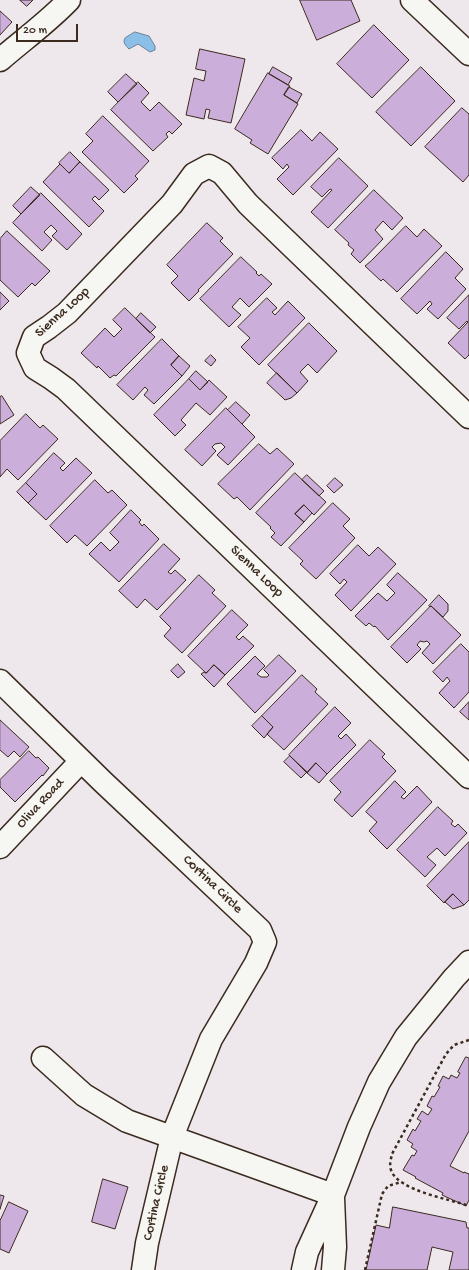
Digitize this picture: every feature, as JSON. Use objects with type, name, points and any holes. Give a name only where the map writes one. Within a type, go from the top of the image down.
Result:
[{"type":"street","points":[[0,60],[55,14],[68,0]]},
{"type":"street","points":[[412,0],[469,54]]},
{"type":"street","name":"Sienna Loop","points":[[469,417],[248,204],[222,173],[209,166],[194,174],[172,204],[67,313],[34,337],[28,353],[35,368],[66,389],[469,777]]},
{"type":"street","name":"Cortina Circle","points":[[0,681],[81,761],[260,930],[264,942],[256,963],[211,1039],[172,1137],[147,1243],[143,1270]]},
{"type":"street","name":"Oliva Road","points":[[0,846],[81,761]]},
{"type":"street","points":[[303,1270],[307,1252],[333,1195],[359,1127],[379,1082],[406,1037],[469,962]]},
{"type":"street","points":[[43,1058],[84,1095],[127,1121],[333,1195]]},
{"type":"street","points":[[333,1195],[336,1247],[333,1270]]},
{"type":"path","points":[[469,1040],[454,1045],[446,1054],[392,1154],[390,1162],[391,1170],[402,1182],[430,1195],[469,1206]]},
{"type":"path","points":[[365,1270],[382,1194],[388,1186],[393,1183],[402,1182]]},
{"type":"water","points":[[135,32],[149,36],[155,46],[155,50],[150,52],[138,44],[129,49],[125,44],[124,39]]},
{"type":"building","points":[[20,0],[33,0],[27,6]]},
{"type":"building","points":[[300,0],[351,0],[360,21],[317,40]]},
{"type":"building","points":[[0,11],[12,22],[0,35]]},
{"type":"building","points":[[374,25],[409,60],[372,98],[337,64]]},
{"type":"building","points":[[200,49],[245,59],[231,123],[208,118],[210,110],[206,109],[204,119],[186,115],[194,78],[204,81],[206,71],[196,69]]},
{"type":"building","points":[[273,67],[292,78],[288,85],[269,74]]},
{"type":"building","points":[[421,67],[455,101],[411,146],[376,112]]},
{"type":"building","points":[[268,73],[290,86],[284,95],[298,104],[268,154],[250,143],[252,140],[235,129]]},
{"type":"building","points":[[126,74],[137,84],[118,102],[108,92]]},
{"type":"building","points":[[138,82],[149,93],[141,102],[150,111],[159,102],[182,124],[172,134],[169,131],[166,134],[168,137],[153,151],[111,110]]},
{"type":"building","points":[[289,87],[302,94],[297,103],[284,95]]},
{"type":"building","points":[[462,108],[469,114],[469,175],[463,182],[425,147]]},
{"type":"building","points":[[103,116],[149,161],[135,176],[138,179],[124,193],[82,152],[93,141],[86,134]]},
{"type":"building","points":[[301,130],[312,141],[320,132],[338,149],[293,195],[277,179],[289,167],[287,164],[283,169],[272,158]]},
{"type":"building","points":[[70,152],[80,162],[69,173],[59,163]]},
{"type":"building","points":[[339,158],[368,186],[328,228],[311,212],[332,190],[330,189],[322,197],[311,187]]},
{"type":"building","points":[[80,162],[109,190],[99,200],[95,196],[92,199],[104,211],[89,227],[43,182],[60,164],[69,173]]},
{"type":"building","points":[[31,187],[40,195],[21,214],[13,206]]},
{"type":"building","points":[[374,190],[403,218],[392,230],[383,221],[375,230],[383,239],[360,263],[351,254],[354,250],[348,245],[349,243],[335,230]]},
{"type":"building","points":[[41,193],[82,234],[67,250],[52,236],[57,231],[51,225],[44,232],[52,240],[42,251],[13,223]]},
{"type":"building","points":[[207,223],[223,238],[220,241],[233,254],[189,301],[171,283],[178,276],[167,265]]},
{"type":"building","points":[[406,226],[417,237],[424,229],[442,246],[397,292],[383,279],[381,281],[365,266]]},
{"type":"building","points":[[7,231],[50,271],[35,286],[32,283],[18,297],[0,280],[0,239]]},
{"type":"building","points":[[446,252],[463,269],[455,278],[466,289],[438,319],[427,309],[432,304],[430,301],[417,314],[401,299]]},
{"type":"building","points":[[241,257],[257,272],[256,273],[259,276],[261,274],[272,284],[249,307],[240,298],[232,307],[241,315],[229,327],[200,299]]},
{"type":"building","points":[[0,292],[9,301],[0,310]]},
{"type":"building","points":[[469,295],[469,355],[465,359],[448,343],[468,322],[467,321],[459,329],[447,318]]},
{"type":"building","points":[[267,298],[277,308],[272,312],[275,315],[288,301],[305,318],[259,365],[241,347],[250,338],[238,327]]},
{"type":"building","points":[[125,308],[155,337],[116,376],[114,375],[110,378],[98,366],[97,368],[81,353],[105,328],[114,337],[122,329],[113,320]]},
{"type":"building","points":[[141,313],[156,327],[150,333],[136,319]]},
{"type":"building","points":[[309,323],[337,351],[317,373],[308,364],[300,372],[308,381],[297,393],[268,365]]},
{"type":"building","points":[[162,339],[179,356],[171,365],[182,376],[154,404],[144,395],[148,390],[145,387],[133,400],[117,385]]},
{"type":"building","points":[[211,355],[216,360],[211,366],[205,361]]},
{"type":"building","points":[[179,356],[190,366],[182,376],[171,365]]},
{"type":"building","points":[[196,371],[208,382],[200,390],[189,379]]},
{"type":"building","points":[[277,373],[297,393],[291,398],[285,400],[267,383]]},
{"type":"building","points":[[189,379],[200,390],[209,380],[227,397],[210,415],[196,403],[181,420],[186,425],[175,436],[154,415]]},
{"type":"building","points":[[2,396],[14,415],[0,424],[0,397]]},
{"type":"building","points":[[236,402],[250,415],[242,424],[228,410]]},
{"type":"building","points":[[226,408],[255,437],[228,465],[217,455],[225,447],[221,443],[215,444],[212,447],[216,451],[202,466],[185,450]]},
{"type":"building","points":[[26,414],[40,428],[43,425],[58,439],[18,480],[7,469],[0,477],[0,441]]},
{"type":"building","points":[[259,444],[270,454],[277,448],[294,464],[250,510],[237,497],[234,499],[218,484]]},
{"type":"building","points":[[54,453],[65,463],[60,468],[63,471],[76,458],[92,473],[46,520],[28,503],[37,494],[26,483]]},
{"type":"building","points":[[295,473],[326,502],[314,515],[304,505],[295,514],[304,522],[281,546],[271,537],[275,533],[270,528],[271,527],[256,513]]},
{"type":"building","points":[[307,475],[324,491],[319,496],[302,480]]},
{"type":"building","points":[[335,478],[343,485],[334,493],[327,486]]},
{"type":"building","points":[[95,480],[108,493],[112,490],[127,505],[87,546],[75,535],[67,543],[50,526]]},
{"type":"building","points":[[26,483],[37,494],[28,503],[17,492]]},
{"type":"building","points":[[333,503],[350,519],[343,526],[355,538],[316,579],[300,564],[303,561],[289,548]]},
{"type":"building","points":[[304,505],[312,513],[304,522],[295,514]]},
{"type":"building","points":[[131,510],[141,520],[139,522],[142,526],[144,524],[159,539],[119,582],[89,554],[101,542],[110,551],[119,542],[110,533]]},
{"type":"building","points":[[164,544],[180,559],[168,572],[171,574],[175,570],[186,580],[157,610],[145,599],[137,608],[119,591]]},
{"type":"building","points":[[358,545],[369,556],[378,547],[396,564],[351,611],[335,595],[347,582],[344,579],[340,584],[330,574]]},
{"type":"building","points":[[398,573],[427,600],[388,640],[375,626],[374,627],[369,623],[366,626],[355,616],[378,593],[387,601],[395,593],[387,585]]},
{"type":"building","points":[[199,575],[215,590],[212,593],[226,606],[182,653],[164,636],[171,628],[160,617]]},
{"type":"building","points":[[439,595],[448,604],[448,611],[443,617],[431,606],[429,606]]},
{"type":"building","points":[[431,606],[461,635],[433,664],[422,653],[430,644],[427,641],[420,641],[417,645],[421,649],[407,663],[391,647]]},
{"type":"building","points":[[232,610],[248,625],[236,637],[239,640],[243,636],[254,646],[225,675],[214,665],[206,673],[188,656]]},
{"type":"building","points":[[461,644],[469,652],[469,692],[454,708],[439,693],[450,681],[447,677],[443,682],[433,672]]},
{"type":"building","points":[[279,655],[296,671],[255,713],[227,684],[255,656],[265,666],[257,674],[261,677],[267,677],[269,675],[264,670]]},
{"type":"building","points":[[178,664],[185,672],[178,678],[171,671]]},
{"type":"building","points":[[214,665],[225,675],[214,687],[201,674],[204,672],[206,673]]},
{"type":"building","points":[[302,675],[317,689],[315,692],[328,704],[284,750],[267,734],[273,727],[262,716]]},
{"type":"building","points":[[469,702],[469,720],[460,712]]},
{"type":"building","points":[[335,707],[351,723],[338,736],[341,739],[346,734],[356,745],[327,774],[316,763],[307,773],[289,755]]},
{"type":"building","points":[[262,716],[273,727],[264,738],[252,726]]},
{"type":"building","points":[[0,720],[29,747],[20,757],[14,751],[8,757],[0,750]]},
{"type":"building","points":[[370,740],[385,754],[382,757],[396,771],[352,817],[334,800],[341,792],[330,781]]},
{"type":"building","points":[[29,751],[36,758],[38,757],[49,768],[43,776],[42,775],[15,802],[0,787],[0,780]]},
{"type":"building","points":[[290,756],[307,772],[301,778],[284,762]]},
{"type":"building","points":[[316,763],[327,774],[319,783],[307,773]]},
{"type":"building","points":[[395,781],[406,792],[401,797],[404,799],[417,786],[432,802],[387,849],[369,831],[377,822],[366,812]]},
{"type":"building","points":[[438,807],[453,821],[451,824],[455,827],[458,824],[467,833],[445,856],[437,848],[427,857],[436,865],[425,877],[397,850]]},
{"type":"building","points":[[469,842],[469,900],[464,905],[453,894],[444,903],[427,886]]},
{"type":"building","points":[[453,894],[464,905],[453,909],[445,902]]},
{"type":"building","points":[[466,1057],[469,1058],[469,1131],[450,1166],[469,1174],[469,1200],[466,1206],[442,1195],[443,1193],[403,1170],[412,1155],[414,1156],[417,1151],[411,1147],[413,1144],[407,1140],[413,1129],[415,1131],[421,1121],[417,1119],[422,1111],[428,1115],[432,1109],[427,1106],[432,1096],[434,1097],[440,1087],[438,1086],[443,1076],[449,1079],[451,1075],[457,1078],[460,1073],[458,1072]]},
{"type":"building","points":[[103,1179],[128,1187],[115,1229],[92,1222]]},
{"type":"building","points":[[0,1195],[4,1196],[0,1209]]},
{"type":"building","points":[[9,1202],[28,1211],[9,1253],[0,1249],[0,1221]]},
{"type":"building","points":[[393,1207],[466,1222],[467,1228],[469,1228],[469,1270],[449,1270],[453,1252],[432,1247],[427,1270],[366,1270],[376,1225],[389,1228]]}]
